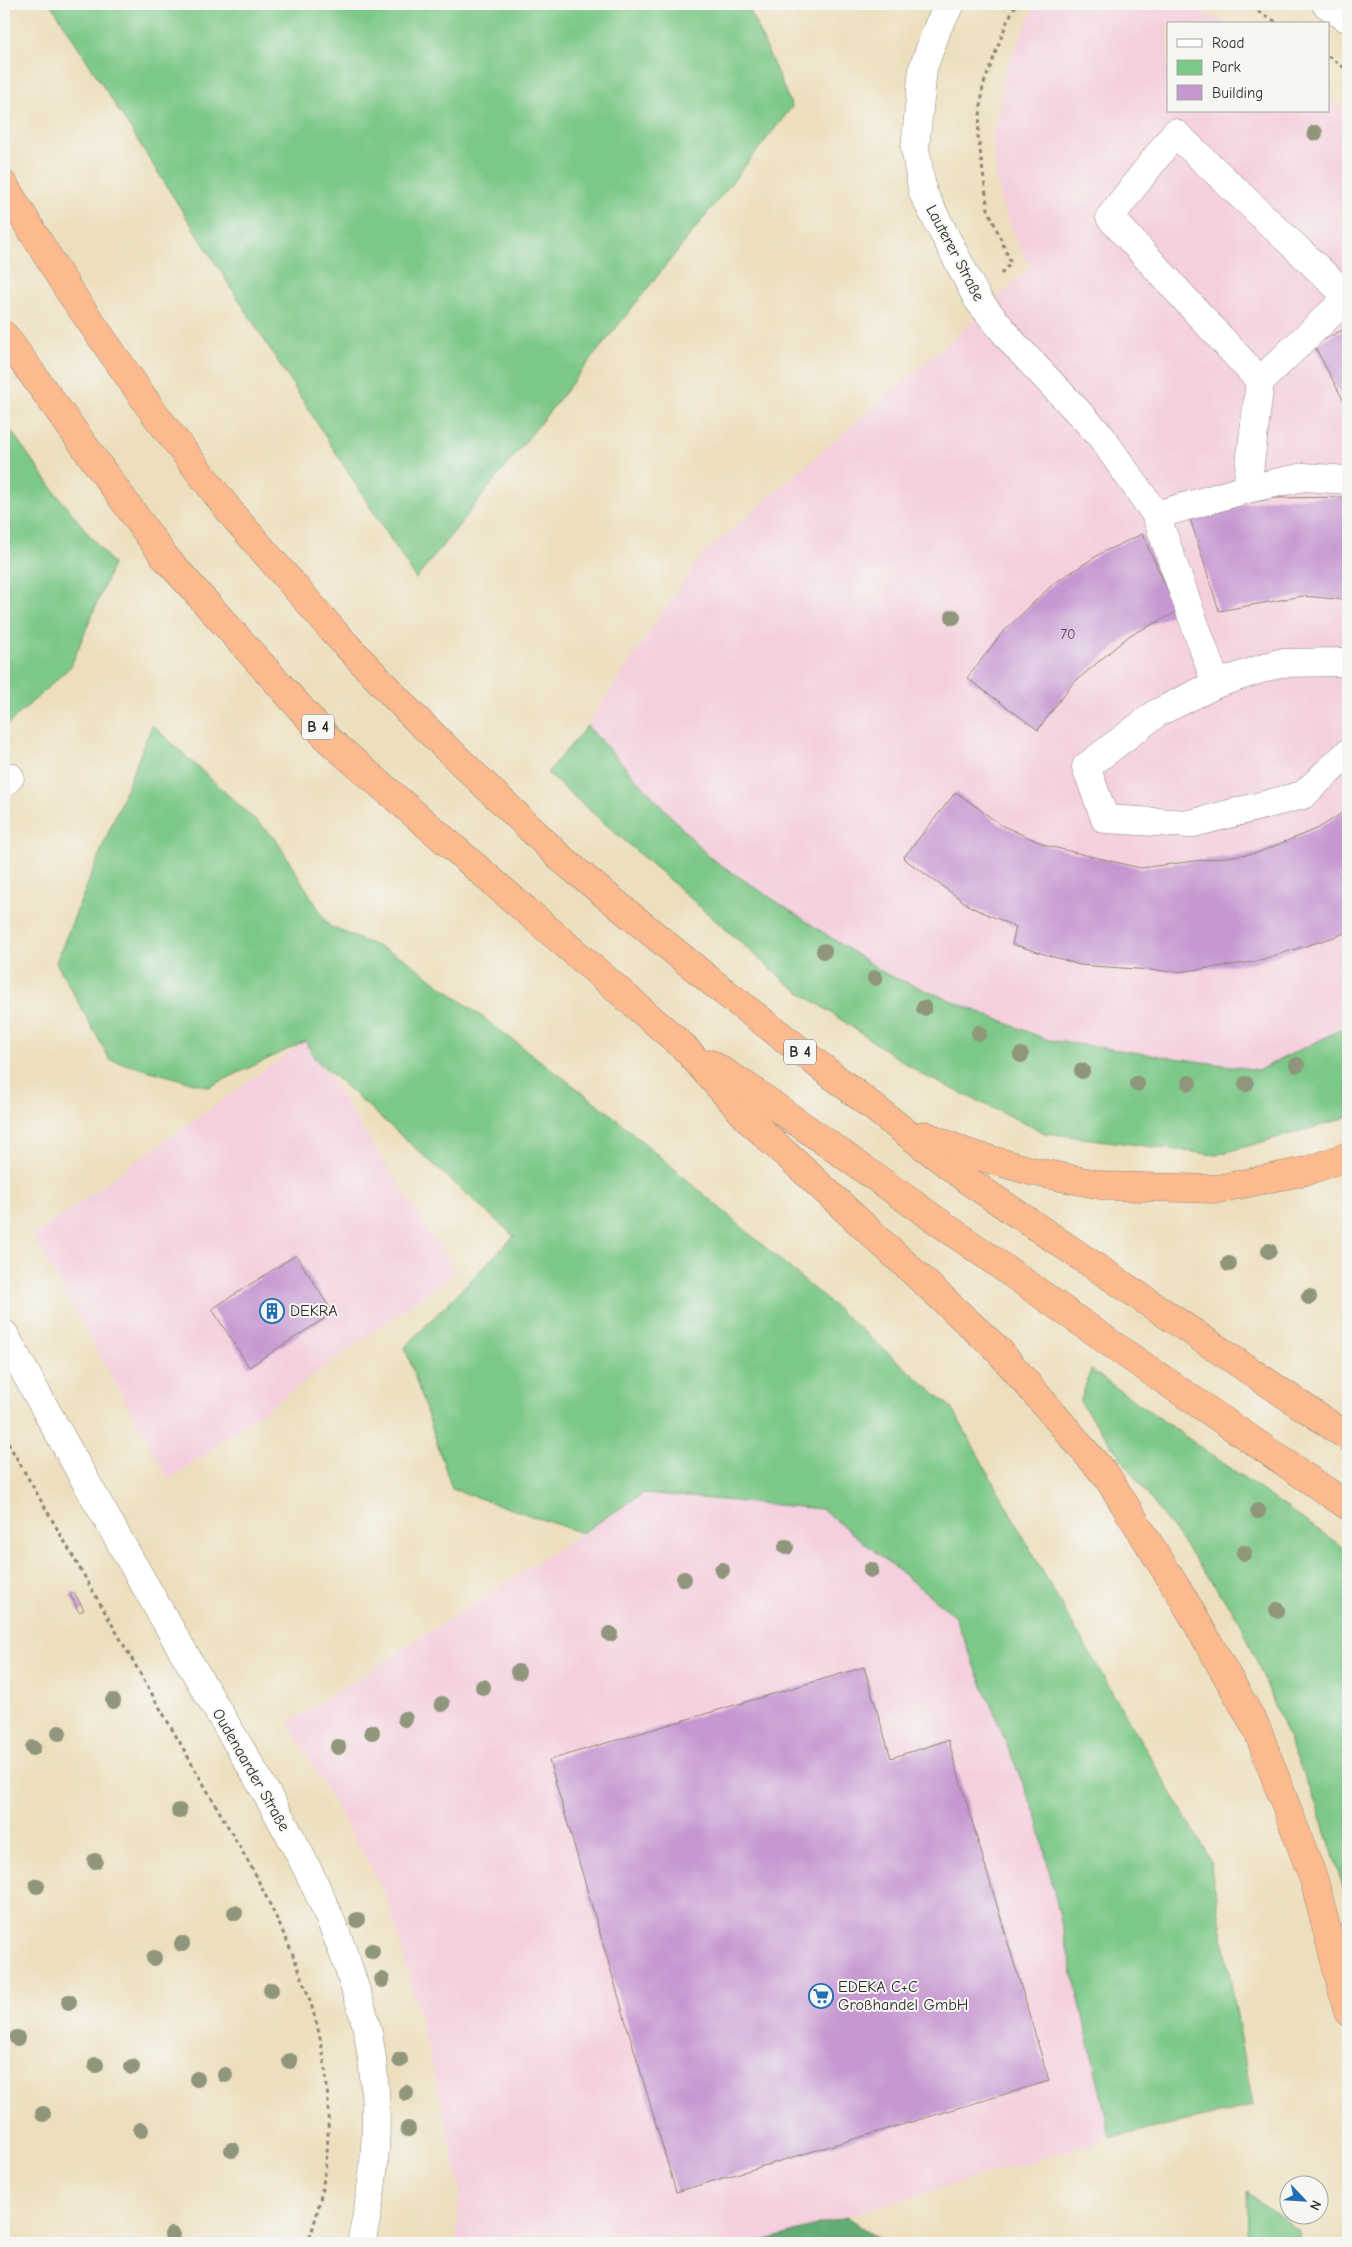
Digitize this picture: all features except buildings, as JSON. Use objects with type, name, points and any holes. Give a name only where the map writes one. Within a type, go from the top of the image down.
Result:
[{"type":"highway","name":"B 4","points":[[4,185],[67,288],[154,413],[235,518],[335,633],[393,695],[564,861],[718,987],[882,1116]]},
{"type":"highway","name":"B 4","points":[[4,335],[164,556],[330,741],[684,1047]]},
{"type":"highway","points":[[684,1047],[749,1088],[1110,1344],[1348,1506]]},
{"type":"highway","points":[[684,1047],[749,1120],[999,1351],[1108,1478],[1183,1598],[1257,1729],[1314,1880],[1348,2012]]},
{"type":"highway","points":[[882,1116],[966,1153],[1031,1171],[1106,1186],[1218,1189],[1310,1170],[1348,1156]]},
{"type":"highway","points":[[882,1116],[970,1182],[1348,1437]]},
{"type":"street","points":[[1326,4],[1348,19]]},
{"type":"street","name":"Lauterer Straße","points":[[943,10],[923,68],[915,148],[923,194],[978,300],[1014,344],[1100,435],[1156,515],[1216,684]]},
{"type":"street","points":[[1247,489],[1260,381],[1348,297],[1175,133],[1110,217],[1260,381]]},
{"type":"street","points":[[1156,515],[1247,489],[1304,477],[1348,480]]},
{"type":"street","points":[[1348,662],[1279,663],[1216,684],[1156,713],[1086,767],[1105,819],[1190,824],[1303,795],[1348,753]]},
{"type":"street","name":"Oudenaarder Straße","points":[[4,1334],[12,1368],[112,1529],[268,1797],[312,1878],[344,1952],[368,2032],[376,2116],[370,2203],[361,2243]]},
{"type":"path","points":[[978,300],[1011,263],[988,209],[978,136],[983,86],[1007,22],[1016,4]]},
{"type":"path","points":[[1244,4],[1276,22]]},
{"type":"path","points":[[1330,57],[1348,70]]},
{"type":"path","points":[[4,1436],[249,1863],[285,1933],[312,2005],[324,2065],[330,2120],[322,2190],[316,2222],[308,2243]]},
{"type":"shaded area","points":[[1036,4],[1182,4],[1224,22],[1167,22],[1167,112],[1330,112],[1330,99],[1348,113],[1348,1026],[1259,1070],[1048,1040],[886,974],[709,857],[587,726],[700,557],[986,310],[1029,267],[1000,200],[992,140],[1007,66]]},
{"type":"shaded area","points":[[305,1041],[456,1272],[169,1480],[33,1236]]},
{"type":"shaded area","points":[[644,1493],[822,1509],[955,1615],[1037,1818],[1111,2138],[756,2243],[456,2243],[460,2187],[430,2056],[388,1899],[289,1723]]},
{"type":"green space","points":[[51,4],[747,4],[792,107],[416,579]]},
{"type":"green space","points":[[4,421],[58,496],[113,564],[71,666],[4,728]]},
{"type":"green space","points":[[152,725],[275,838],[329,926],[404,958],[607,1111],[952,1408],[1060,1603],[1209,1857],[1253,2106],[1111,2138],[1037,1818],[954,1615],[822,1509],[644,1493],[582,1533],[452,1489],[405,1347],[514,1236],[315,1059],[305,1041],[209,1087],[110,1060],[56,962]]},
{"type":"green space","points":[[587,726],[709,857],[886,974],[1048,1040],[1259,1070],[1348,1026],[1348,1116],[1340,1120],[1216,1155],[1045,1133],[921,1074],[787,983],[547,773]]},
{"type":"green space","points":[[1091,1370],[1348,1551],[1348,1903],[1323,1822],[1240,1621],[1080,1402]]},
{"type":"green space","points":[[1247,2191],[1280,2216],[1280,2224],[1291,2224],[1300,2231],[1300,2243],[1248,2243]]},
{"type":"green space","points":[[846,2217],[886,2243],[756,2243]]},
{"type":"place","name":"DEKRA","points":[[272,1311]]},
{"type":"place","name":"EDEKA C+C Großhandel GmbH","points":[[821,1996]]}]
